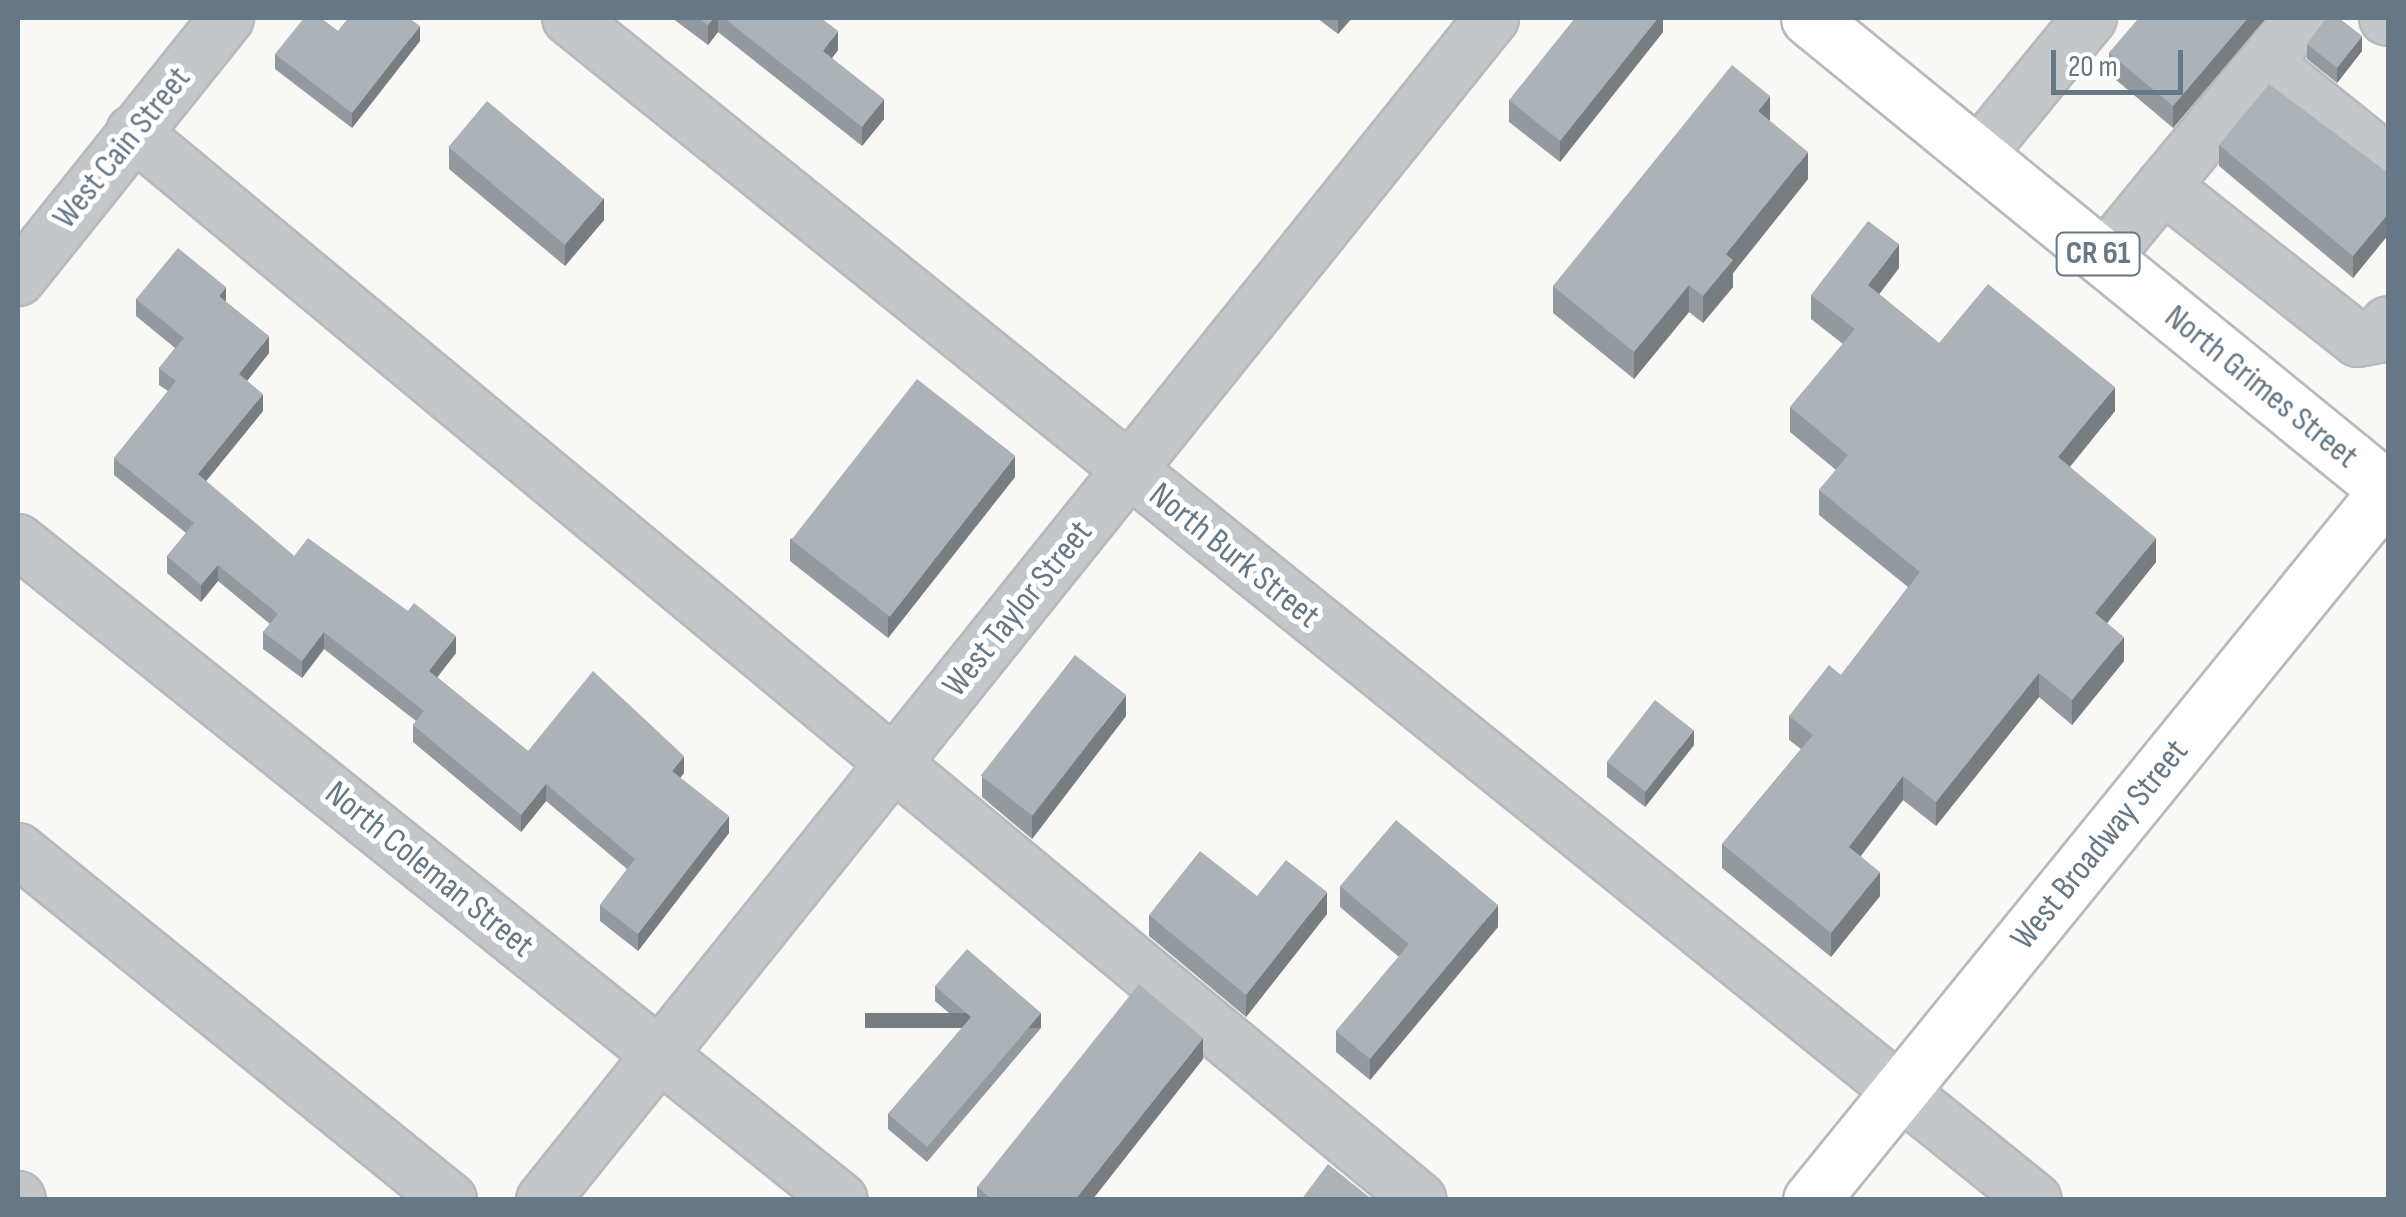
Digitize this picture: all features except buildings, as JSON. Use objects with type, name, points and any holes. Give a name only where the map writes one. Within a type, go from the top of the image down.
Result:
[{"type":"main road","name":"North Grimes Street","points":[[1809,18],[2388,490]]},
{"type":"main road","name":"West Broadway Street","points":[[1811,1200],[2388,490]]},
{"type":"street","name":"West Cain Street","points":[[18,278],[227,18]]},
{"type":"street","name":"North Burk Street","points":[[569,18],[2035,1200]]},
{"type":"street","name":"West Taylor Street","points":[[544,1200],[1492,18]]},
{"type":"street","points":[[1977,156],[2090,18]]},
{"type":"street","points":[[2104,258],[2302,18]]},
{"type":"street","points":[[2265,62],[2388,159]]},
{"type":"street","points":[[133,132],[1420,1200]]},
{"type":"street","points":[[2163,186],[2358,340],[2378,336],[2388,323]]},
{"type":"street","name":"North Coleman Street","points":[[18,541],[841,1200]]},
{"type":"street","points":[[18,850],[450,1200]]}]
